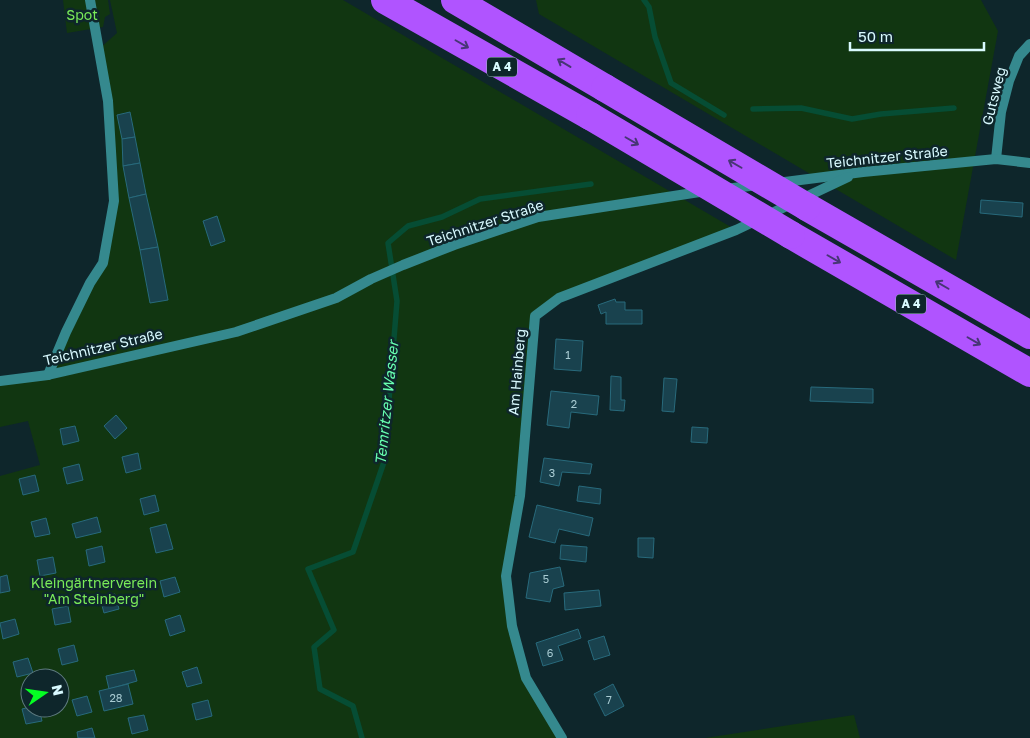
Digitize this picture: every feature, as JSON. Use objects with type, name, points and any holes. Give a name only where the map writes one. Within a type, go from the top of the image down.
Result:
[{"type":"highway","name":"A 4","points":[[385,0],[590,116],[1030,373]]},
{"type":"highway","name":"A 4","points":[[456,0],[1030,336]]},
{"type":"street","points":[[48,375],[90,283],[104,263],[114,201],[108,101],[90,0]]},
{"type":"street","name":"Gutsweg","points":[[996,159],[1001,112],[1008,81],[1019,56],[1030,44]]},
{"type":"street","name":"Teichnitzer Straße","points":[[0,381],[48,375],[236,332],[336,298],[371,279],[419,259],[454,245],[538,217],[698,192],[856,173],[996,159],[1030,163]]},
{"type":"street","name":"Am Hainberg","points":[[562,738],[526,678],[512,626],[506,576],[520,496],[535,316],[559,298],[736,230],[856,173]]},
{"type":"green space","name":"Spot","points":[[63,0],[108,0],[110,14],[105,17],[103,27],[67,33]]},
{"type":"green space","name":"Kleingärtnerverein \"Am Steinberg\"","points":[[110,0],[343,0],[736,230],[559,298],[535,316],[520,496],[506,576],[526,678],[562,738],[0,738],[0,476],[40,465],[28,421],[0,427],[0,381],[48,375],[104,263],[114,201],[99,49],[117,33]]},
{"type":"green space","points":[[536,0],[981,0],[998,31],[956,260],[539,14]]},
{"type":"green space","points":[[854,715],[860,738],[705,738]]},
{"type":"building","points":[[130,112],[135,137],[122,139],[117,115]]},
{"type":"building","points":[[135,137],[140,163],[123,166],[122,139]]},
{"type":"building","points":[[140,163],[146,194],[129,198],[123,166]]},
{"type":"building","points":[[146,194],[158,247],[140,250],[129,198]]},
{"type":"building","points":[[981,200],[1023,203],[1022,217],[980,213]]},
{"type":"building","points":[[217,216],[225,241],[211,246],[203,221]]},
{"type":"building","points":[[158,247],[168,300],[150,303],[140,250]]},
{"type":"building","points":[[615,299],[616,302],[625,302],[625,310],[642,310],[642,324],[606,324],[606,312],[601,314],[598,305]]},
{"type":"building","points":[[556,339],[583,341],[581,371],[554,369]]},
{"type":"building","points":[[611,376],[621,377],[621,400],[625,400],[624,411],[610,410]]},
{"type":"building","points":[[664,378],[677,379],[674,412],[662,411]]},
{"type":"building","points":[[811,387],[873,389],[873,403],[810,401]]},
{"type":"building","points":[[551,391],[599,396],[597,415],[571,412],[569,428],[547,425]]},
{"type":"building","points":[[116,415],[127,428],[115,439],[104,426]]},
{"type":"building","points":[[75,426],[79,441],[63,445],[60,429]]},
{"type":"building","points":[[692,427],[708,428],[707,443],[691,442]]},
{"type":"building","points":[[138,453],[141,469],[126,473],[122,457]]},
{"type":"building","points":[[544,458],[592,464],[590,474],[562,472],[559,486],[540,482]]},
{"type":"building","points":[[79,464],[83,480],[67,484],[63,468]]},
{"type":"building","points":[[35,475],[39,491],[23,495],[19,479]]},
{"type":"building","points":[[579,486],[601,489],[600,504],[577,501]]},
{"type":"building","points":[[155,495],[159,511],[144,515],[140,499]]},
{"type":"building","points":[[537,505],[593,518],[589,536],[559,529],[555,543],[529,537]]},
{"type":"building","points":[[97,517],[101,532],[76,538],[72,524]]},
{"type":"building","points":[[46,518],[50,534],[35,537],[31,522]]},
{"type":"building","points":[[166,524],[173,549],[156,553],[150,528]]},
{"type":"building","points":[[638,538],[654,538],[653,558],[638,557]]},
{"type":"building","points":[[561,545],[587,547],[586,562],[560,559]]},
{"type":"building","points":[[102,546],[105,562],[89,566],[86,550]]},
{"type":"building","points":[[53,557],[56,573],[40,576],[37,560]]},
{"type":"building","points":[[560,567],[564,586],[553,589],[550,602],[526,598],[530,573]]},
{"type":"building","points":[[7,575],[10,591],[0,593],[0,577]]},
{"type":"building","points":[[175,577],[180,592],[164,597],[160,581]]},
{"type":"building","points":[[599,590],[601,606],[565,610],[564,593]]},
{"type":"building","points":[[115,594],[119,609],[104,613],[100,598]]},
{"type":"building","points":[[68,606],[71,622],[55,625],[52,609]]},
{"type":"building","points":[[180,615],[185,631],[170,636],[165,620]]},
{"type":"building","points":[[15,619],[19,634],[3,639],[0,623]]},
{"type":"building","points":[[578,629],[581,638],[558,646],[563,660],[543,666],[536,643]]},
{"type":"building","points":[[604,636],[610,655],[594,660],[588,641]]},
{"type":"building","points":[[74,645],[78,661],[62,665],[58,649]]},
{"type":"building","points":[[28,658],[31,668],[20,668],[20,676],[17,677],[13,662]]},
{"type":"building","points":[[197,667],[202,683],[187,687],[182,672]]},
{"type":"building","points":[[134,670],[137,681],[109,689],[106,676]]},
{"type":"building","points":[[128,684],[133,704],[104,711],[99,691]]},
{"type":"building","points":[[613,684],[624,706],[605,716],[594,694]]},
{"type":"building","points":[[87,696],[92,712],[77,716],[72,700]]},
{"type":"building","points":[[208,700],[212,716],[196,720],[192,704]]},
{"type":"building","points":[[144,715],[148,730],[132,734],[128,718]]},
{"type":"building","points":[[24,718],[41,718],[42,721],[26,724]]},
{"type":"building","points":[[92,728],[95,738],[78,738],[77,732]]},
{"type":"waterway","name":"Temritzer Wasser","points":[[644,0],[649,7],[655,37],[671,83],[724,115]]},
{"type":"waterway","points":[[753,109],[801,108],[852,119],[881,114],[954,108]]},
{"type":"waterway","name":"Temritzer Wasser","points":[[362,738],[353,706],[320,689],[314,647],[334,630],[308,569],[353,552],[384,462],[397,301],[388,243],[408,226],[442,217],[480,199],[591,184]]}]
